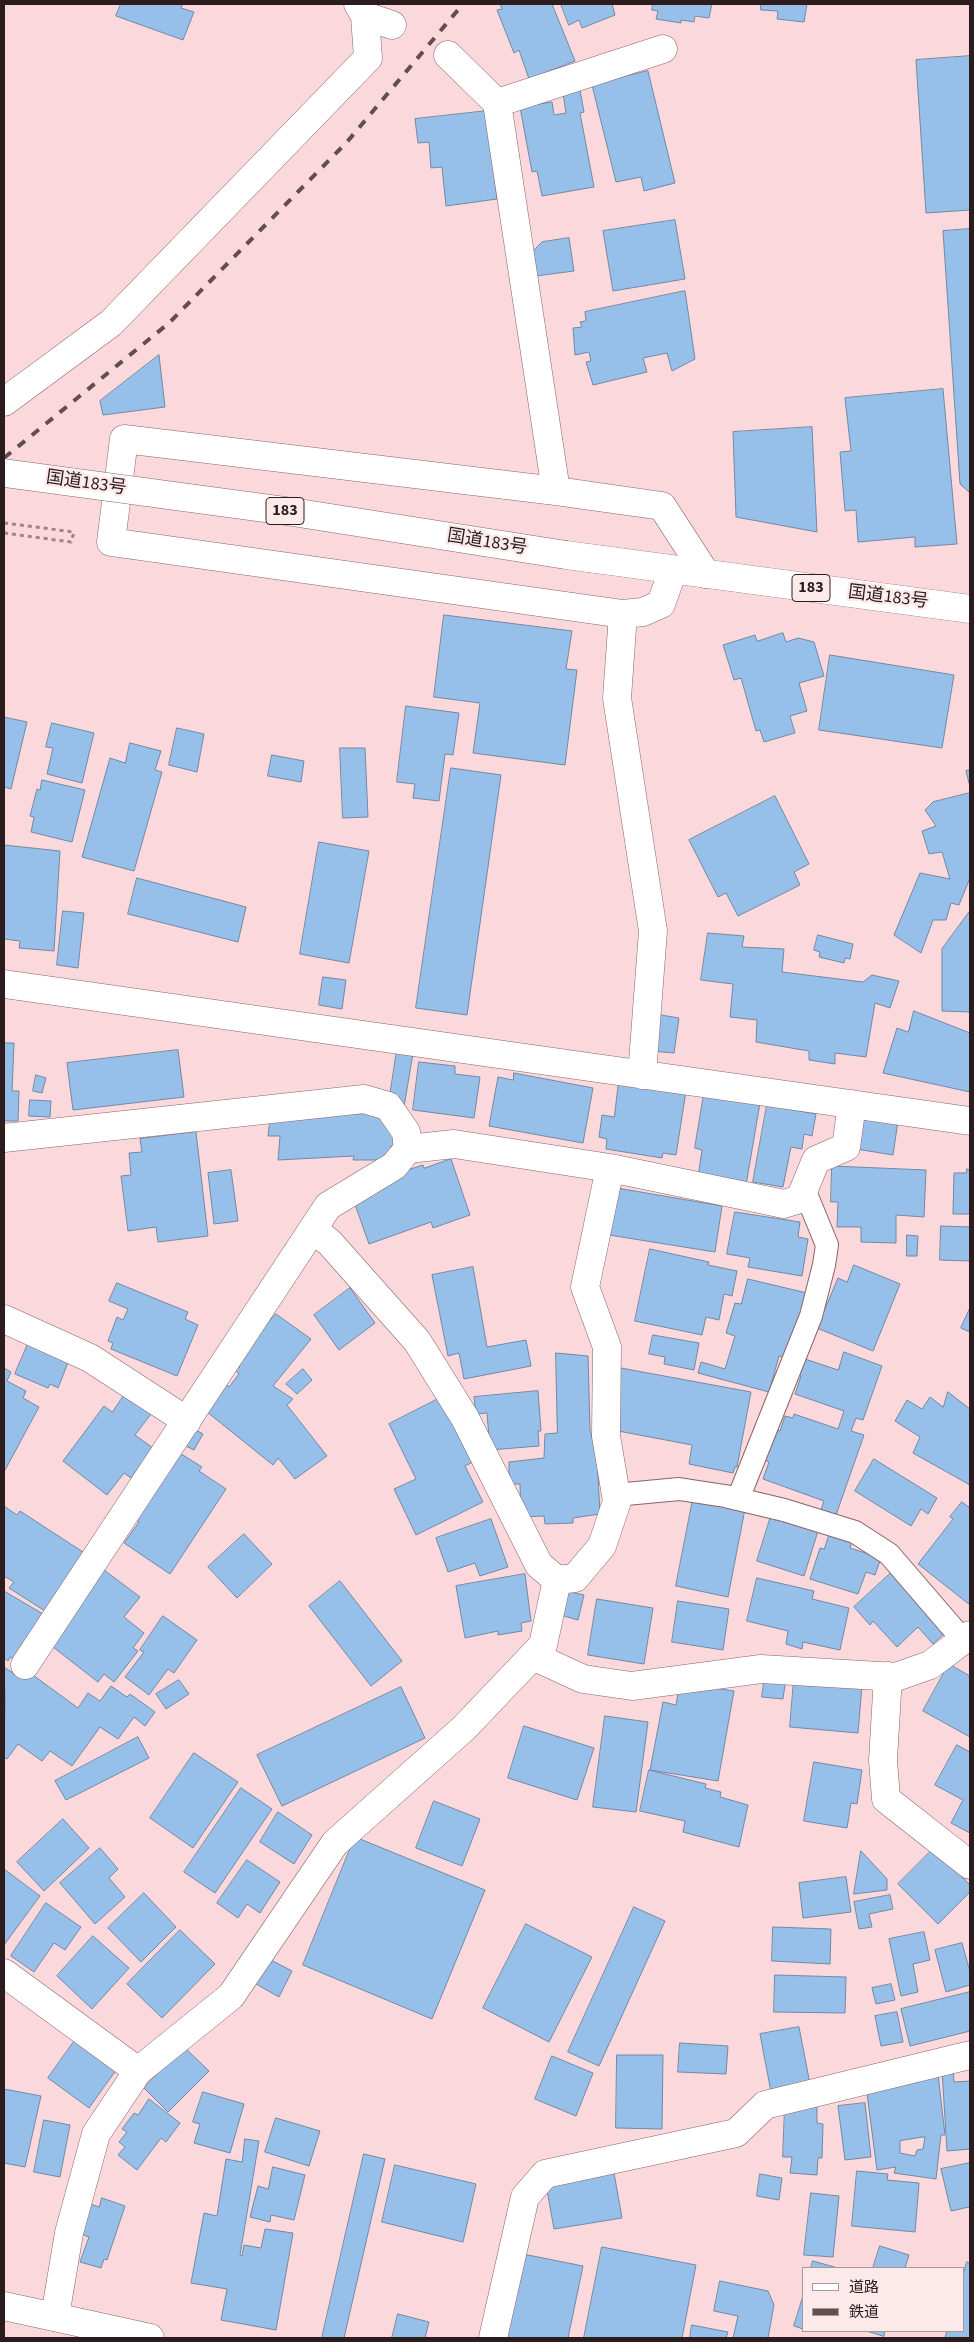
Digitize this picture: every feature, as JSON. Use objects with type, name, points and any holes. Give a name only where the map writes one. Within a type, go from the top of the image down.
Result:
[{"type":"main road","points":[[361,10],[392,25]]},
{"type":"main road","points":[[4,402],[111,323],[368,58],[361,10]]},
{"type":"main road","points":[[497,103],[663,50]]},
{"type":"main road","points":[[448,55],[497,103],[556,491]]},
{"type":"main road","points":[[673,570],[661,604],[643,612],[623,614],[111,542],[124,439],[556,491],[662,506],[706,574]]},
{"type":"main road","name":"国道183号","points":[[4,473],[286,512],[566,555],[970,609]]},
{"type":"main road","points":[[623,614],[617,698],[653,931],[642,1075]]},
{"type":"main road","points":[[4,984],[970,1121]]},
{"type":"main road","points":[[4,1138],[364,1100],[388,1106],[406,1132],[408,1149]]},
{"type":"main road","points":[[24,1665],[328,1206],[394,1166],[408,1149],[454,1144],[610,1168],[784,1204],[800,1199],[816,1160],[846,1147],[852,1104]]},
{"type":"main road","points":[[313,1229],[330,1243],[417,1341],[465,1418],[540,1565],[557,1580],[575,1578],[602,1546],[616,1502],[606,1436],[607,1347],[585,1287],[610,1168]]},
{"type":"main road","points":[[4,1319],[90,1358],[187,1421]]},
{"type":"main road","points":[[55,2316],[69,2233],[96,2134],[138,2071],[231,1996],[335,1844],[464,1728],[543,1645],[557,1580]]},
{"type":"main road","points":[[533,1656],[583,1679],[632,1686],[761,1669],[896,1677],[930,1665],[967,1638]]},
{"type":"main road","points":[[888,1676],[883,1760],[886,1799],[970,1865]]},
{"type":"main road","points":[[4,1973],[138,2071]]},
{"type":"main road","points":[[493,2338],[525,2197],[545,2174],[736,2133],[765,2105],[970,2055]]},
{"type":"main road","points":[[4,2306],[150,2338]]},
{"type":"lane","points":[[738,1499],[811,1316],[824,1265],[827,1245],[804,1190]]},
{"type":"lane","points":[[615,1495],[679,1489],[738,1499],[784,1510],[855,1532],[889,1554],[967,1638]]},
{"type":"path","points":[[4,523],[74,532],[111,542]]},
{"type":"path","points":[[4,533],[71,542],[74,532]]},
{"type":"building","points":[[121,4],[183,4],[181,8],[194,12],[183,40],[116,16]]},
{"type":"building","points":[[500,4],[552,4],[575,61],[529,79],[519,50],[514,53],[497,10],[502,9]]},
{"type":"building","points":[[561,4],[612,4],[615,15],[582,28],[579,20],[569,25]]},
{"type":"building","points":[[653,4],[712,4],[709,18],[695,16],[694,22],[681,20],[681,23],[656,19],[658,11],[652,10]]},
{"type":"building","points":[[761,4],[807,4],[804,22],[777,19],[778,11],[761,10]]},
{"type":"building","points":[[970,56],[970,210],[926,213],[916,60]]},
{"type":"building","points":[[648,71],[675,183],[644,191],[641,177],[616,182],[592,85]]},
{"type":"building","points":[[580,90],[584,112],[580,113],[594,187],[542,196],[537,171],[532,172],[520,107],[552,102],[554,115],[566,113],[563,93]]},
{"type":"building","points":[[487,111],[497,199],[446,206],[442,167],[431,168],[429,142],[418,143],[415,119]]},
{"type":"building","points":[[675,220],[685,279],[613,291],[603,231]]},
{"type":"building","points":[[970,229],[970,493],[960,484],[943,231]]},
{"type":"building","points":[[569,238],[574,271],[536,276],[533,251],[542,242]]},
{"type":"building","points":[[685,291],[695,359],[672,371],[667,353],[643,358],[647,372],[593,385],[586,362],[591,361],[589,352],[575,355],[573,328],[582,327],[580,322],[586,321],[585,312]]},
{"type":"building","points":[[159,355],[165,407],[103,415],[100,401]]},
{"type":"building","points":[[943,389],[957,544],[915,547],[915,537],[858,542],[856,510],[845,511],[840,452],[851,451],[845,398]]},
{"type":"building","points":[[812,427],[817,532],[736,517],[733,432]]},
{"type":"building","points":[[444,615],[572,631],[566,669],[577,670],[565,765],[473,753],[480,703],[434,697]]},
{"type":"building","points":[[783,633],[786,642],[798,638],[814,642],[824,676],[799,683],[807,711],[790,716],[795,733],[764,742],[760,730],[756,731],[741,678],[734,680],[723,645],[755,635],[757,641]]},
{"type":"building","points":[[830,655],[954,675],[942,748],[819,730]]},
{"type":"building","points":[[406,706],[459,713],[453,755],[445,754],[439,801],[413,798],[415,784],[397,782]]},
{"type":"building","points":[[4,717],[27,722],[11,789],[4,787]]},
{"type":"building","points":[[52,723],[94,733],[82,783],[47,774],[53,748],[46,747]]},
{"type":"building","points":[[177,728],[204,734],[197,772],[169,765]]},
{"type":"building","points":[[130,743],[161,751],[155,770],[162,772],[134,871],[82,857],[110,758],[125,763]]},
{"type":"building","points":[[340,748],[365,748],[368,817],[343,818]]},
{"type":"building","points":[[272,755],[304,761],[301,782],[268,776]]},
{"type":"building","points":[[451,768],[501,775],[467,1015],[416,1008]]},
{"type":"building","points":[[970,770],[970,787],[966,771]]},
{"type":"building","points":[[42,780],[85,790],[72,842],[31,832],[34,817],[30,816],[37,789],[40,790]]},
{"type":"building","points":[[970,793],[970,878],[959,905],[951,903],[946,920],[933,920],[921,953],[894,935],[920,873],[950,879],[942,852],[929,854],[922,831],[936,826],[925,810],[933,802]]},
{"type":"building","points":[[775,796],[809,864],[794,872],[800,885],[738,916],[726,893],[718,897],[689,840]]},
{"type":"building","points":[[319,842],[369,851],[349,963],[300,954]]},
{"type":"building","points":[[4,845],[60,851],[54,951],[19,948],[20,941],[4,939]]},
{"type":"building","points":[[137,878],[246,907],[238,942],[128,914]]},
{"type":"building","points":[[63,911],[84,913],[78,968],[57,965]]},
{"type":"building","points":[[970,911],[970,1012],[942,1011],[942,949]]},
{"type":"building","points":[[708,933],[744,936],[742,947],[784,949],[782,972],[863,982],[872,975],[899,981],[890,1008],[875,1003],[866,1057],[835,1053],[835,1064],[809,1060],[809,1051],[756,1042],[757,1020],[730,1017],[733,984],[701,980]]},
{"type":"building","points":[[818,935],[853,944],[850,959],[845,958],[844,963],[819,957],[820,952],[814,950]]},
{"type":"building","points":[[323,977],[346,980],[342,1009],[319,1005]]},
{"type":"building","points":[[914,1011],[970,1033],[970,1092],[883,1073],[897,1028],[908,1032]]},
{"type":"building","points":[[655,1014],[679,1018],[674,1053],[650,1051]]},
{"type":"building","points":[[4,1043],[14,1043],[12,1091],[19,1091],[18,1121],[4,1121]]},
{"type":"building","points":[[178,1050],[184,1097],[73,1110],[67,1063]]},
{"type":"building","points":[[397,1050],[413,1053],[403,1113],[389,1102]]},
{"type":"building","points":[[419,1062],[455,1066],[455,1074],[480,1077],[474,1118],[413,1110]]},
{"type":"building","points":[[514,1073],[593,1088],[583,1143],[489,1126],[498,1077],[513,1080]]},
{"type":"building","points":[[36,1075],[46,1078],[42,1093],[33,1091]]},
{"type":"building","points":[[619,1081],[686,1091],[676,1155],[663,1153],[662,1158],[606,1149],[607,1139],[599,1137],[602,1115],[614,1117]]},
{"type":"building","points":[[704,1094],[760,1103],[746,1185],[698,1177],[702,1150],[695,1148]]},
{"type":"building","points":[[30,1100],[51,1101],[50,1117],[29,1116]]},
{"type":"building","points":[[767,1105],[816,1114],[812,1136],[804,1134],[802,1149],[791,1147],[783,1187],[753,1182]]},
{"type":"building","points":[[380,1113],[397,1128],[398,1147],[391,1146],[389,1160],[353,1160],[354,1156],[278,1160],[280,1136],[268,1136],[270,1119]]},
{"type":"building","points":[[862,1116],[898,1121],[893,1155],[856,1149]]},
{"type":"building","points":[[196,1132],[208,1236],[158,1242],[156,1227],[128,1231],[121,1176],[131,1175],[129,1153],[142,1152],[140,1139]]},
{"type":"building","points":[[451,1159],[470,1215],[433,1228],[431,1222],[369,1244],[352,1196],[386,1177],[423,1165],[424,1168]]},
{"type":"building","points":[[832,1166],[926,1170],[924,1217],[896,1215],[896,1243],[861,1242],[861,1227],[837,1227],[838,1202],[831,1202]]},
{"type":"building","points":[[967,1169],[970,1170],[970,1214],[953,1214],[954,1173],[966,1173]]},
{"type":"building","points":[[231,1170],[238,1221],[214,1224],[208,1173]]},
{"type":"building","points":[[617,1188],[722,1206],[715,1252],[609,1235]]},
{"type":"building","points":[[735,1212],[800,1222],[798,1237],[808,1239],[802,1276],[748,1267],[750,1258],[727,1254]]},
{"type":"building","points":[[941,1226],[970,1227],[970,1261],[940,1260]]},
{"type":"building","points":[[907,1235],[918,1236],[917,1256],[907,1256]]},
{"type":"building","points":[[650,1249],[709,1262],[708,1265],[737,1271],[732,1296],[724,1294],[719,1320],[706,1317],[702,1335],[635,1321]]},
{"type":"building","points":[[854,1265],[900,1284],[873,1351],[817,1328],[838,1278],[847,1282]]},
{"type":"building","points":[[473,1267],[487,1347],[526,1340],[531,1366],[464,1379],[459,1353],[448,1356],[432,1275]]},
{"type":"building","points":[[748,1279],[807,1293],[789,1358],[779,1356],[769,1392],[698,1373],[701,1362],[725,1369],[735,1336],[726,1333],[735,1303],[741,1304]]},
{"type":"building","points":[[117,1283],[188,1312],[185,1319],[198,1325],[177,1376],[111,1349],[113,1343],[108,1341],[117,1317],[123,1320],[128,1309],[109,1301]]},
{"type":"building","points":[[350,1288],[375,1323],[339,1350],[314,1315]]},
{"type":"building","points":[[970,1308],[970,1332],[961,1328]]},
{"type":"building","points":[[276,1314],[311,1339],[273,1386],[293,1399],[287,1405],[327,1456],[295,1479],[278,1458],[273,1465],[207,1412],[223,1381],[229,1387],[239,1374],[235,1370],[240,1367],[234,1362]]},
{"type":"building","points":[[653,1335],[699,1343],[694,1370],[664,1364],[665,1357],[649,1354]]},
{"type":"building","points":[[30,1339],[71,1355],[58,1388],[50,1384],[48,1388],[15,1374]]},
{"type":"building","points":[[844,1352],[882,1366],[863,1420],[856,1418],[851,1431],[864,1435],[835,1518],[820,1513],[824,1501],[763,1479],[769,1462],[762,1459],[773,1428],[780,1431],[785,1416],[793,1418],[794,1414],[838,1429],[844,1411],[795,1394],[801,1376],[796,1374],[802,1358],[838,1370]]},
{"type":"building","points":[[556,1353],[588,1356],[590,1430],[597,1457],[600,1514],[573,1518],[573,1523],[545,1524],[544,1516],[521,1517],[520,1484],[509,1484],[509,1462],[544,1458],[545,1434],[557,1433]]},
{"type":"building","points":[[610,1366],[751,1392],[737,1467],[735,1467],[733,1473],[689,1464],[692,1445],[613,1430],[620,1385],[608,1383]]},
{"type":"building","points":[[4,1368],[11,1372],[7,1381],[26,1391],[23,1398],[39,1407],[4,1472]]},
{"type":"building","points":[[303,1369],[312,1380],[297,1394],[286,1384]]},
{"type":"building","points":[[538,1391],[541,1431],[538,1431],[539,1446],[490,1450],[487,1413],[476,1414],[474,1397]]},
{"type":"building","points":[[948,1392],[970,1409],[970,1485],[913,1453],[920,1437],[895,1421],[907,1400],[922,1409],[930,1397],[943,1407]]},
{"type":"building","points":[[125,1394],[151,1414],[135,1435],[153,1448],[131,1478],[124,1473],[107,1495],[63,1461],[104,1406],[112,1412]]},
{"type":"building","points":[[444,1396],[475,1461],[465,1466],[483,1502],[416,1535],[394,1489],[416,1479],[389,1424]]},
{"type":"building","points":[[189,1426],[203,1434],[194,1450],[180,1443]]},
{"type":"building","points":[[178,1452],[202,1467],[199,1471],[226,1489],[170,1574],[124,1543],[139,1522],[134,1518]]},
{"type":"building","points":[[874,1459],[937,1498],[928,1514],[921,1509],[911,1526],[855,1491]]},
{"type":"building","points":[[693,1499],[745,1509],[728,1597],[676,1586]]},
{"type":"building","points":[[962,1502],[970,1508],[970,1605],[918,1564],[953,1519],[950,1517]]},
{"type":"building","points":[[4,1506],[17,1515],[20,1511],[83,1552],[45,1611],[9,1588],[14,1582],[4,1576]]},
{"type":"building","points":[[771,1516],[818,1531],[804,1576],[757,1561]]},
{"type":"building","points":[[491,1519],[508,1567],[480,1576],[475,1563],[448,1572],[436,1538]]},
{"type":"building","points":[[830,1532],[853,1539],[850,1548],[881,1558],[875,1575],[866,1572],[858,1594],[810,1579],[820,1548],[824,1549]]},
{"type":"building","points":[[244,1534],[272,1564],[237,1598],[208,1567]]},
{"type":"building","points":[[104,1570],[140,1597],[124,1617],[144,1633],[133,1648],[138,1651],[114,1682],[104,1674],[98,1682],[44,1640]]},
{"type":"building","points":[[892,1572],[946,1632],[933,1644],[918,1627],[897,1647],[873,1621],[870,1625],[854,1607]]},
{"type":"building","points":[[525,1574],[531,1621],[521,1623],[522,1631],[498,1635],[498,1631],[465,1638],[456,1586]]},
{"type":"building","points":[[757,1578],[814,1591],[812,1599],[849,1608],[840,1650],[803,1642],[802,1649],[786,1644],[788,1631],[747,1621]]},
{"type":"building","points":[[340,1581],[402,1661],[371,1686],[309,1606]]},
{"type":"building","points":[[562,1590],[584,1595],[578,1620],[557,1614]]},
{"type":"building","points":[[4,1591],[43,1614],[16,1660],[10,1657],[8,1661],[4,1658]]},
{"type":"building","points":[[597,1599],[653,1608],[644,1664],[588,1655]]},
{"type":"building","points":[[678,1601],[729,1609],[723,1650],[672,1642]]},
{"type":"building","points":[[163,1616],[197,1640],[174,1673],[168,1669],[149,1695],[125,1677],[144,1652],[140,1650]]},
{"type":"building","points":[[949,1664],[970,1676],[970,1737],[923,1711]]},
{"type":"building","points":[[4,1667],[20,1678],[26,1670],[78,1708],[88,1693],[100,1701],[111,1686],[127,1697],[130,1694],[155,1712],[145,1726],[134,1717],[118,1739],[100,1727],[72,1766],[50,1751],[42,1761],[18,1744],[7,1759],[4,1757]]},
{"type":"building","points":[[765,1676],[786,1678],[783,1699],[762,1697]]},
{"type":"building","points":[[179,1680],[189,1694],[166,1709],[156,1694]]},
{"type":"building","points":[[794,1680],[862,1686],[858,1733],[790,1727]]},
{"type":"building","points":[[700,1686],[734,1691],[718,1781],[650,1770],[663,1702],[676,1705],[679,1688],[699,1692]]},
{"type":"building","points":[[401,1687],[425,1738],[282,1806],[257,1755]]},
{"type":"building","points":[[605,1716],[648,1722],[636,1812],[593,1807]]},
{"type":"building","points":[[524,1726],[594,1748],[577,1800],[508,1778]]},
{"type":"building","points":[[138,1737],[149,1758],[66,1800],[55,1781]]},
{"type":"building","points":[[957,1745],[970,1752],[970,1833],[951,1823],[963,1800],[935,1785]]},
{"type":"building","points":[[194,1753],[238,1782],[193,1848],[150,1818]]},
{"type":"building","points":[[814,1762],[862,1770],[857,1804],[851,1803],[847,1828],[804,1821]]},
{"type":"building","points":[[649,1770],[706,1784],[705,1788],[721,1792],[720,1797],[748,1805],[739,1847],[683,1832],[685,1821],[640,1811]]},
{"type":"building","points":[[241,1788],[272,1809],[215,1893],[184,1872]]},
{"type":"building","points":[[434,1801],[480,1819],[462,1866],[416,1848]]},
{"type":"building","points":[[278,1812],[312,1835],[294,1864],[260,1842]]},
{"type":"building","points":[[63,1819],[89,1848],[44,1891],[17,1862]]},
{"type":"building","points":[[355,1837],[485,1890],[432,2019],[303,1965]]},
{"type":"building","points":[[100,1848],[118,1869],[109,1878],[125,1897],[95,1924],[60,1883]]},
{"type":"building","points":[[934,1848],[970,1885],[970,1892],[938,1924],[898,1884]]},
{"type":"building","points":[[861,1851],[887,1879],[887,1890],[854,1894]]},
{"type":"building","points":[[247,1860],[280,1882],[260,1913],[247,1904],[238,1918],[217,1903]]},
{"type":"building","points":[[4,1869],[40,1896],[4,1945]]},
{"type":"building","points":[[846,1877],[851,1912],[803,1918],[799,1883]]},
{"type":"building","points":[[144,1893],[176,1927],[141,1962],[108,1928]]},
{"type":"building","points":[[890,1895],[893,1909],[869,1914],[872,1927],[859,1929],[854,1902]]},
{"type":"building","points":[[46,1903],[81,1927],[65,1950],[54,1943],[34,1972],[11,1956]]},
{"type":"building","points":[[634,1907],[665,1921],[599,2066],[568,2052]]},
{"type":"building","points":[[526,1924],[592,1957],[549,2042],[483,2008]]},
{"type":"building","points":[[773,1927],[831,1929],[830,1964],[772,1961]]},
{"type":"building","points":[[180,1930],[215,1964],[162,2018],[127,1984]]},
{"type":"building","points":[[924,1932],[930,1960],[913,1964],[918,1992],[901,1996],[889,1939]]},
{"type":"building","points":[[93,1936],[129,1968],[92,2009],[57,1976]]},
{"type":"building","points":[[962,1943],[970,1972],[970,1985],[946,1992],[935,1950]]},
{"type":"building","points":[[269,1959],[292,1971],[279,1997],[256,1984]]},
{"type":"building","points":[[775,1975],[846,1977],[845,2013],[774,2012]]},
{"type":"building","points":[[891,1984],[895,2000],[876,2004],[872,1988]]},
{"type":"building","points":[[970,1992],[970,2031],[910,2046],[901,2009]]},
{"type":"building","points":[[897,2012],[903,2042],[881,2046],[875,2016]]},
{"type":"building","points":[[799,2027],[810,2084],[771,2092],[760,2034]]},
{"type":"building","points":[[78,2036],[119,2066],[89,2108],[48,2078]]},
{"type":"building","points":[[680,2043],[728,2046],[726,2074],[678,2072]]},
{"type":"building","points":[[184,2047],[209,2071],[168,2112],[144,2088]]},
{"type":"building","points":[[617,2055],[663,2055],[662,2129],[616,2128]]},
{"type":"building","points":[[552,2056],[593,2073],[576,2116],[535,2099]]},
{"type":"building","points":[[953,2069],[954,2082],[970,2081],[970,2149],[947,2151],[942,2070]]},
{"type":"building","points":[[938,2074],[945,2135],[941,2135],[936,2179],[894,2173],[896,2167],[877,2170],[866,2086]],"holes":[[[925,2137],[923,2149],[917,2150],[915,2156],[900,2153],[900,2141]]]},
{"type":"building","points":[[4,2089],[41,2096],[25,2167],[4,2163]]},
{"type":"building","points":[[203,2092],[244,2104],[230,2153],[194,2143],[200,2124],[193,2122]]},
{"type":"building","points":[[149,2099],[180,2123],[166,2142],[161,2138],[137,2170],[118,2155],[125,2147],[119,2142],[127,2132],[122,2129],[134,2113],[138,2115]]},
{"type":"building","points":[[865,2103],[871,2157],[845,2160],[838,2106]]},
{"type":"building","points":[[785,2106],[817,2106],[817,2123],[823,2124],[822,2158],[818,2158],[817,2175],[790,2173],[792,2157],[783,2157]]},
{"type":"building","points":[[276,2118],[320,2131],[309,2166],[265,2152]]},
{"type":"building","points":[[44,2120],[70,2125],[60,2177],[34,2172]]},
{"type":"building","points":[[245,2139],[259,2141],[240,2255],[242,2256],[244,2245],[261,2248],[265,2229],[293,2233],[276,2330],[221,2320],[227,2289],[191,2283],[204,2213],[217,2216],[226,2159],[242,2162]]},
{"type":"building","points":[[364,2154],[385,2159],[344,2338],[322,2338]]},
{"type":"building","points":[[970,2163],[970,2210],[969,2207],[951,2211],[941,2169]]},
{"type":"building","points":[[395,2165],[476,2184],[463,2242],[382,2222]]},
{"type":"building","points":[[273,2167],[305,2175],[294,2220],[271,2215],[270,2222],[250,2217],[258,2186],[268,2189]]},
{"type":"building","points":[[613,2167],[622,2218],[554,2229],[545,2179]]},
{"type":"building","points":[[857,2171],[888,2174],[887,2180],[919,2183],[915,2232],[852,2226]]},
{"type":"building","points":[[760,2174],[782,2178],[779,2200],[757,2196]]},
{"type":"building","points":[[811,2193],[839,2196],[833,2257],[804,2255]]},
{"type":"building","points":[[102,2198],[125,2206],[107,2260],[104,2259],[101,2268],[80,2262],[89,2237],[78,2233],[82,2201],[99,2207]]},
{"type":"building","points":[[880,2246],[909,2255],[905,2267],[873,2267]]},
{"type":"building","points":[[602,2247],[696,2265],[682,2338],[584,2338]]},
{"type":"building","points":[[523,2254],[583,2266],[568,2338],[506,2338]]},
{"type":"building","points":[[813,2261],[834,2267],[811,2267]]},
{"type":"building","points":[[967,2262],[970,2263],[970,2338],[945,2338],[947,2332],[964,2332],[964,2272]]},
{"type":"building","points":[[720,2281],[768,2291],[774,2305],[768,2338],[733,2338],[738,2316],[714,2311]]},
{"type":"building","points":[[802,2299],[802,2329],[794,2326]]},
{"type":"building","points":[[398,2314],[429,2322],[425,2338],[392,2338]]},
{"type":"building","points":[[692,2325],[728,2332],[726,2338],[690,2338]]},
{"type":"building","points":[[870,2332],[885,2332],[884,2336]]},
{"type":"railway","points":[[4,458],[169,323],[347,142],[463,4]]}]
